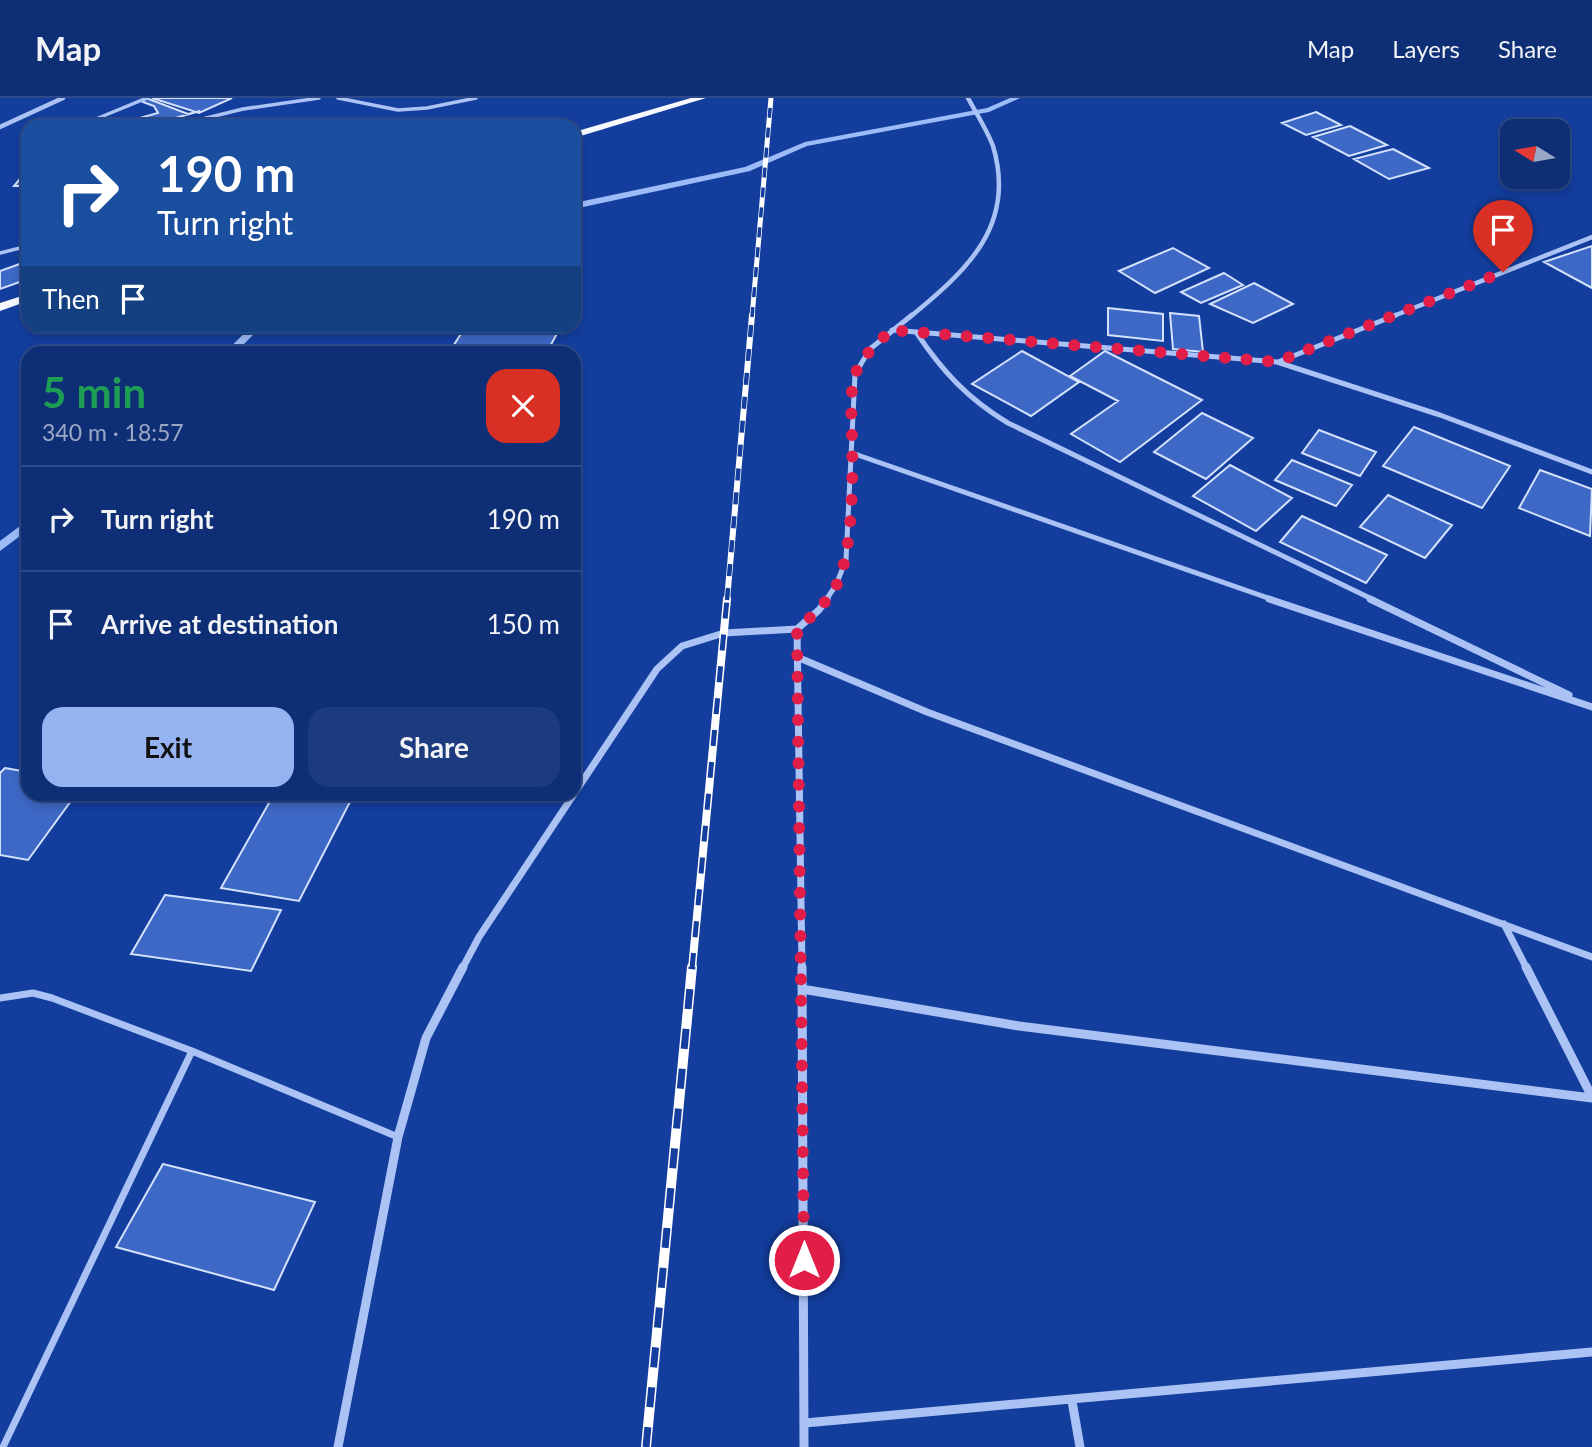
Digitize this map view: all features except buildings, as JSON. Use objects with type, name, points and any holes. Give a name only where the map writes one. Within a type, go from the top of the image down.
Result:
[{"type":"main road","points":[[581,133],[701,98]]},
{"type":"main road","points":[[0,307],[21,300]]},
{"type":"street","points":[[0,127],[63,98]]},
{"type":"street","points":[[581,783],[657,669],[682,646],[724,633],[797,629],[819,610],[836,585],[846,560],[855,374],[870,349],[942,291],[972,260],[990,233],[998,203],[1000,178],[992,144],[968,98]]},
{"type":"street","points":[[1277,362],[1592,237]]},
{"type":"street","points":[[891,330],[1277,362],[1440,415],[1592,472]]},
{"type":"street","points":[[916,332],[942,373],[970,400],[1008,422],[1592,707]]},
{"type":"street","points":[[852,453],[1387,640],[1592,707]]},
{"type":"street","points":[[797,629],[806,1423],[804,1447]]},
{"type":"street","points":[[797,657],[927,712],[1592,957]]},
{"type":"street","points":[[338,1447],[398,1137],[426,1038],[479,937],[569,801]]},
{"type":"street","points":[[1504,924],[1592,1098]]},
{"type":"street","points":[[802,989],[1019,1026],[1592,1098]]},
{"type":"street","points":[[806,1423],[1592,1352]]},
{"type":"street","points":[[1072,1401],[1080,1447]]},
{"type":"lane","points":[[96,119],[147,98]]},
{"type":"lane","points":[[202,119],[243,109],[319,98]]},
{"type":"lane","points":[[338,98],[398,110],[427,108],[476,98]]},
{"type":"lane","points":[[0,253],[21,248]]},
{"type":"lane","points":[[0,998],[33,993],[192,1052],[398,1137]]},
{"type":"lane","points":[[3,1447],[192,1052]]},
{"type":"waterway","points":[[581,205],[747,169],[805,144],[989,110],[1016,98]]},
{"type":"waterway","points":[[236,346],[250,333]]},
{"type":"waterway","points":[[0,547],[21,530]]},
{"type":"railway","points":[[752,317],[771,98]]},
{"type":"railway","points":[[727,600],[752,315]]},
{"type":"railway","points":[[692,969],[727,599]]},
{"type":"railway","points":[[646,1447],[692,967]]},
{"type":"route","points":[[804,1260],[797,629],[819,610],[836,585],[846,560],[852,453],[852,393],[855,374],[870,349],[891,330],[1277,362],[1503,272]]}]
